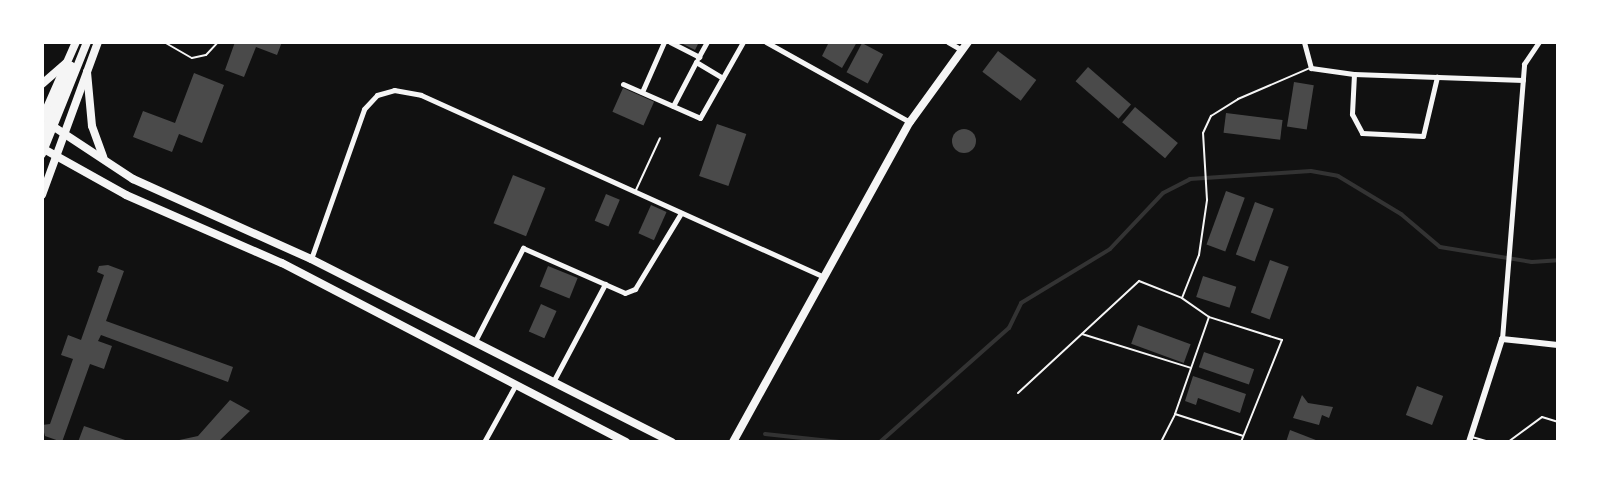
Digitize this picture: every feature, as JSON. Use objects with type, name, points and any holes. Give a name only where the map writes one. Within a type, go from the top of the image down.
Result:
[{"type":"main road","points":[[76,42],[42,120],[66,132],[133,179],[311,259],[554,380],[672,442]]},
{"type":"main road","points":[[42,138],[81,42]]},
{"type":"main road","points":[[42,154],[87,42]]},
{"type":"main road","points":[[42,195],[98,42]]},
{"type":"main road","points":[[733,442],[822,276],[910,122],[968,42]]},
{"type":"main road","points":[[42,84],[66,63]]},
{"type":"main road","points":[[87,72],[92,126],[103,157]]},
{"type":"main road","points":[[42,148],[126,195],[251,247],[626,442]]},
{"type":"street","points":[[642,92],[664,42]]},
{"type":"street","points":[[671,42],[723,78]]},
{"type":"street","points":[[673,106],[707,42]]},
{"type":"street","points":[[623,84],[700,118],[743,42]]},
{"type":"street","points":[[766,42],[910,122]]},
{"type":"street","points":[[948,42],[962,50]]},
{"type":"street","points":[[1304,42],[1311,68],[1354,74],[1523,80]]},
{"type":"street","points":[[1470,439],[1502,339],[1524,64],[1539,42]]},
{"type":"street","points":[[1354,74],[1352,114],[1362,133],[1413,140],[1423,136],[1437,77]]},
{"type":"street","points":[[311,259],[364,108],[377,95],[394,90],[421,95],[822,276]]},
{"type":"street","points":[[475,341],[523,248],[626,293],[635,288],[681,213]]},
{"type":"street","points":[[554,380],[605,284]]},
{"type":"street","points":[[1502,339],[1558,345]]},
{"type":"street","points":[[484,442],[516,384]]},
{"type":"lane","points":[[164,42],[192,58],[206,55],[218,42]]},
{"type":"lane","points":[[1182,298],[1199,255],[1205,185],[1203,133],[1211,116],[1271,81],[1311,68]]},
{"type":"lane","points":[[635,193],[660,138]]},
{"type":"lane","points":[[1018,393],[1138,281],[1182,298],[1209,317],[1282,340],[1241,442]]},
{"type":"lane","points":[[1161,442],[1175,414],[1209,317]]},
{"type":"lane","points":[[1082,333],[1191,369]]},
{"type":"lane","points":[[1175,414],[1243,436]]},
{"type":"lane","points":[[1508,442],[1542,417],[1558,422]]},
{"type":"lane","points":[[1470,439],[1490,442]]},
{"type":"building","points":[[235,42],[282,42],[277,55],[256,47],[244,77],[225,70]]},
{"type":"building","points":[[679,42],[699,42],[695,50]]},
{"type":"building","points":[[829,42],[857,42],[842,68],[822,56]]},
{"type":"building","points":[[862,43],[883,54],[868,83],[847,72]]},
{"type":"building","points":[[998,51],[1036,80],[1021,101],[982,72]]},
{"type":"building","points":[[1088,67],[1131,104],[1119,119],[1076,81]]},
{"type":"building","points":[[194,73],[224,85],[202,143],[179,134],[172,152],[133,137],[143,111],[175,123]]},
{"type":"building","points":[[1294,82],[1314,85],[1307,130],[1287,126]]},
{"type":"building","points":[[623,88],[654,102],[643,126],[612,112]]},
{"type":"building","points":[[1135,107],[1178,143],[1165,158],[1122,122]]},
{"type":"building","points":[[1226,113],[1283,120],[1280,140],[1224,133]]},
{"type":"building","points":[[717,124],[746,134],[728,186],[699,176]]},
{"type":"building","points":[[964,129],[969,130],[975,136],[975,146],[969,152],[964,153],[959,152],[953,146],[952,141],[953,136],[959,130]]},
{"type":"building","points":[[513,175],[545,188],[526,236],[494,223]]},
{"type":"building","points":[[1226,191],[1245,198],[1225,251],[1207,245]]},
{"type":"building","points":[[606,194],[620,200],[608,227],[595,221]]},
{"type":"building","points":[[1255,202],[1274,209],[1255,261],[1236,255]]},
{"type":"building","points":[[651,205],[667,212],[654,240],[638,233]]},
{"type":"building","points":[[1270,260],[1289,267],[1270,319],[1251,313]]},
{"type":"building","points":[[108,265],[124,271],[106,321],[233,367],[228,382],[101,335],[98,341],[112,346],[104,369],[90,364],[62,442],[45,436],[42,425],[50,424],[73,359],[61,355],[68,335],[81,340],[104,275],[97,272],[99,266]]},
{"type":"building","points":[[548,266],[578,278],[569,298],[540,286]]},
{"type":"building","points":[[1203,276],[1236,287],[1229,308],[1196,297]]},
{"type":"building","points":[[541,304],[557,311],[544,338],[529,331]]},
{"type":"building","points":[[1138,325],[1191,344],[1184,363],[1131,344]]},
{"type":"building","points":[[1204,352],[1254,369],[1249,384],[1199,367]]},
{"type":"building","points":[[1193,376],[1246,394],[1240,413],[1198,398],[1196,405],[1185,401]]},
{"type":"building","points":[[1417,386],[1443,396],[1432,425],[1406,415]]},
{"type":"building","points":[[1302,395],[1308,403],[1333,407],[1329,418],[1322,415],[1319,425],[1293,418]]},
{"type":"building","points":[[230,400],[250,411],[218,442],[170,442],[198,436]]},
{"type":"building","points":[[84,426],[131,442],[78,442]]},
{"type":"building","points":[[1290,430],[1321,442],[1286,442]]},
{"type":"waterway","points":[[880,442],[1009,328],[1021,303],[1110,249],[1163,193],[1190,179],[1311,171],[1338,176],[1401,214],[1440,247],[1532,262],[1558,260]]},
{"type":"waterway","points":[[765,434],[840,442]]}]
